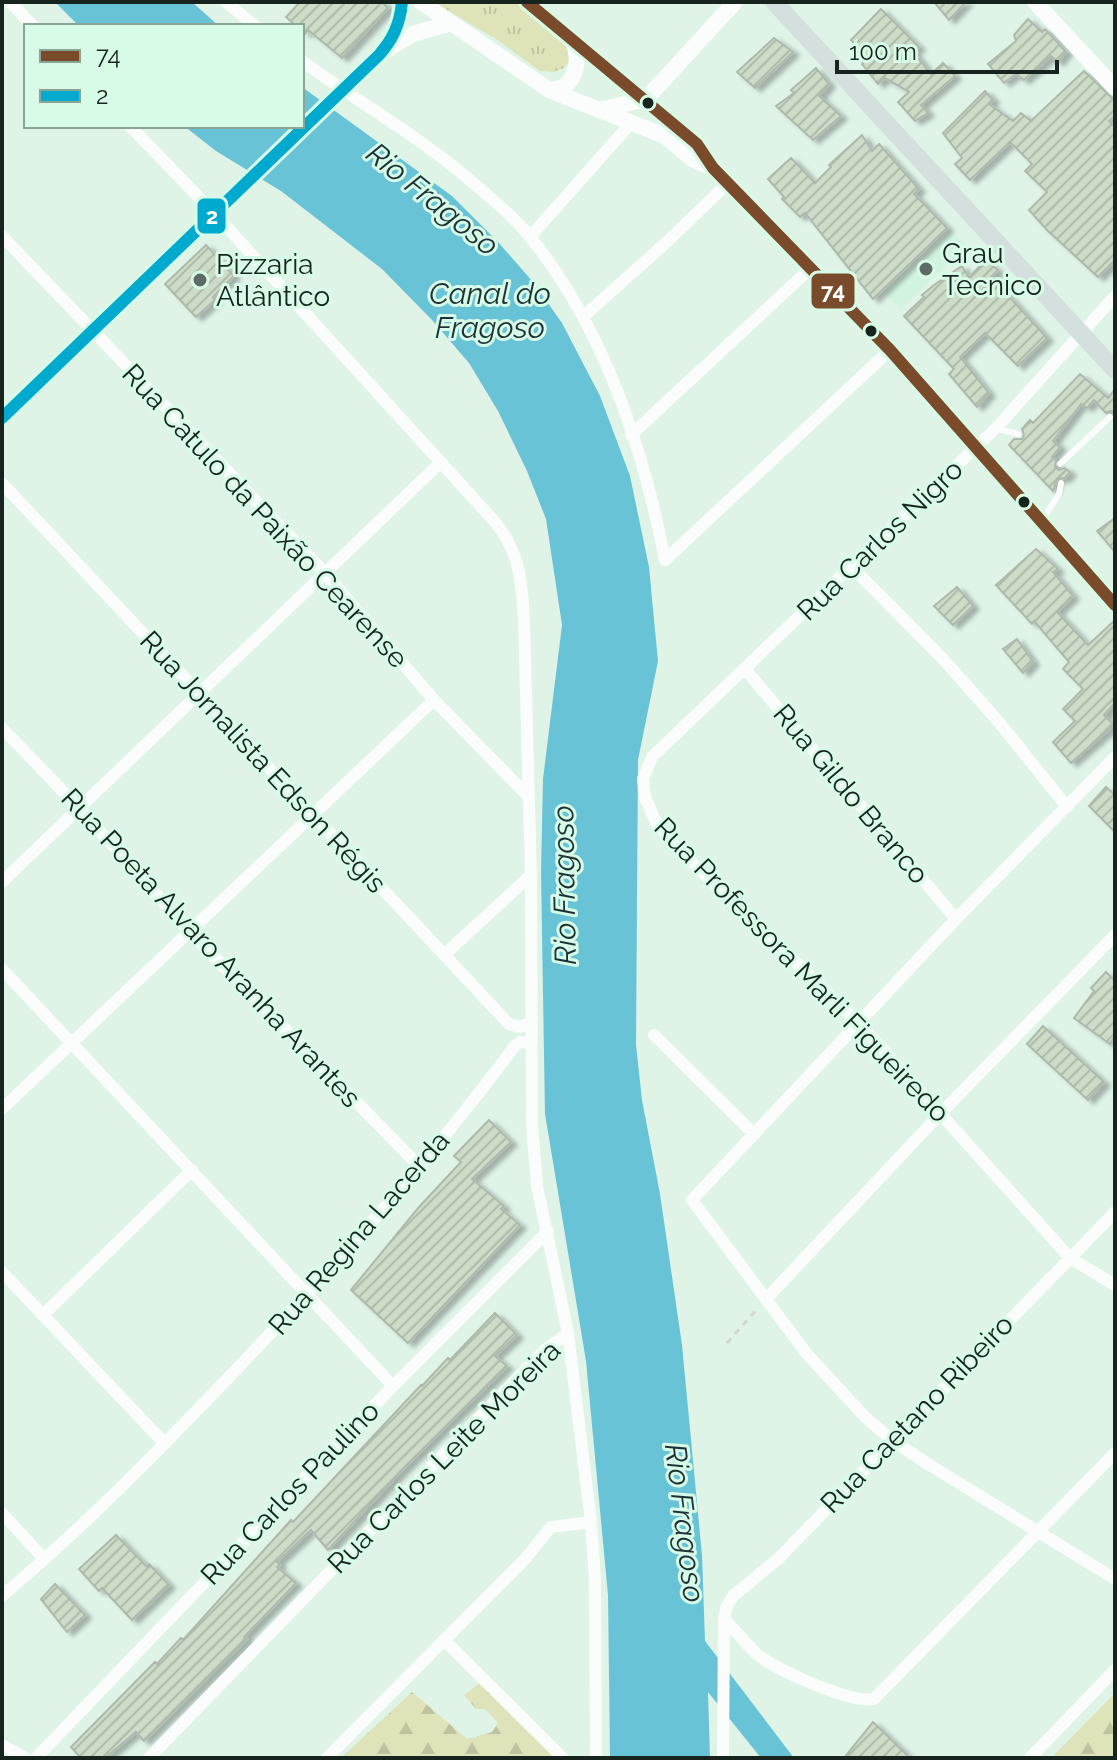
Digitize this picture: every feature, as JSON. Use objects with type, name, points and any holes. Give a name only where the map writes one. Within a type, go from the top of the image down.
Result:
[{"type":"main road","points":[[2,418],[379,55],[392,39],[402,2]]},
{"type":"main road","points":[[421,2],[549,90],[665,136],[692,159],[713,168]]},
{"type":"main road","points":[[527,2],[697,144],[713,168],[890,350],[1115,605]]},
{"type":"main road","points":[[597,110],[646,99],[735,2]]},
{"type":"main road","points":[[774,2],[1115,370]]},
{"type":"main road","points":[[1035,2],[1115,88]]},
{"type":"main road","points":[[379,55],[413,34],[451,23]]},
{"type":"main road","points":[[549,90],[563,87],[573,76],[579,59],[573,41]]},
{"type":"street","points":[[10,2],[31,24]]},
{"type":"street","points":[[226,2],[253,24]]},
{"type":"street","points":[[304,62],[478,186],[530,237],[584,316],[612,377],[652,492],[665,560],[890,350]]},
{"type":"street","points":[[530,237],[631,123]]},
{"type":"street","points":[[132,128],[215,214],[504,533],[516,553],[524,621],[531,875],[531,1043]]},
{"type":"street","points":[[584,316],[728,183]]},
{"type":"street","name":"Rua Catulo da Paixão Cearense","points":[[2,236],[324,572],[434,700],[528,796]]},
{"type":"street","points":[[631,435],[812,267]]},
{"type":"street","name":"Rua Carlos Nigro","points":[[643,779],[647,763],[660,747],[996,428],[1115,296]]},
{"type":"street","points":[[2,882],[440,463]]},
{"type":"street","name":"Rua Jornalista Edson Régis","points":[[2,483],[509,1024],[519,1027],[531,1023]]},
{"type":"street","points":[[852,567],[943,659],[1067,807]]},
{"type":"street","name":"Rua Gildo Branco","points":[[745,669],[956,919]]},
{"type":"street","points":[[2,1109],[434,700]]},
{"type":"street","name":"Rua Poeta Alvaro Aranha Arantes","points":[[2,728],[80,809],[190,932],[421,1168]]},
{"type":"street","points":[[1115,757],[956,919],[692,1200],[829,1379],[865,1417],[892,1440],[1115,1579]]},
{"type":"street","name":"Rua Professora Marli Figueiredo","points":[[643,779],[651,812],[674,845],[859,1023],[1012,1197],[1070,1258],[1115,1285]]},
{"type":"street","points":[[444,955],[531,875]]},
{"type":"street","points":[[766,1299],[941,1113],[1115,935]]},
{"type":"street","points":[[2,969],[393,1386]]},
{"type":"street","points":[[654,1035],[754,1134]]},
{"type":"street","name":"Rua Regina Lacerda","points":[[2,1596],[165,1444],[307,1295],[421,1168],[514,1047],[520,1042],[531,1043]]},
{"type":"street","name":"Rua Carlos Leite Moreira","points":[[149,1758],[546,1349],[568,1333],[537,1186],[532,1126],[531,1043]]},
{"type":"street","points":[[43,1315],[192,1170]]},
{"type":"street","name":"Rua Caetano Ribeiro","points":[[724,1618],[733,1596],[779,1558],[1115,1212]]},
{"type":"street","name":"Rua Carlos Paulino","points":[[36,1758],[393,1386],[548,1231]]},
{"type":"street","points":[[2,1272],[165,1444]]},
{"type":"street","points":[[568,1333],[591,1522],[596,1594],[596,1758]]},
{"type":"street","points":[[724,1618],[771,1665],[854,1698],[874,1699],[1115,1453]]},
{"type":"street","points":[[2,1513],[44,1559]]},
{"type":"street","points":[[327,1758],[525,1559],[551,1527],[591,1522]]},
{"type":"street","points":[[723,1758],[724,1618]]},
{"type":"street","points":[[444,1640],[563,1758]]},
{"type":"street","points":[[1030,1758],[1115,1670]]},
{"type":"street","points":[[2,1745],[25,1758]]},
{"type":"lane","points":[[1060,464],[1110,417]]},
{"type":"lane","points":[[996,428],[1018,434]]},
{"type":"lane","points":[[1041,522],[1059,494],[1061,483]]},
{"type":"path","points":[[727,1343],[766,1299]]},
{"type":"shaded area","name":"Grau Tecnico","points":[[951,230],[966,246],[901,309],[886,293]]},
{"type":"green space","points":[[433,2],[524,2],[569,41],[571,60],[564,68],[554,72],[540,71],[496,39]]},
{"type":"green space","points":[[484,1680],[556,1758],[341,1758],[412,1692],[467,1739],[492,1732],[498,1723],[485,1709],[476,1709],[464,1695]]},
{"type":"green space","points":[[1115,1693],[1115,1758],[1055,1758],[1055,1754]]},
{"type":"water","points":[[55,2],[192,2],[217,24],[77,24]]},
{"type":"water","name":"Canal do Fragoso","points":[[304,88],[452,196],[533,282],[562,323],[600,396],[630,476],[649,567],[658,661],[638,760],[636,1045],[642,1100],[660,1194],[682,1345],[702,1555],[705,1641],[794,1758],[761,1758],[708,1692],[710,1758],[610,1758],[608,1595],[586,1361],[545,1114],[541,872],[543,779],[562,625],[546,519],[498,411],[469,363],[432,320],[382,269],[281,191],[216,151],[187,128],[304,128]]},
{"type":"building","points":[[300,2],[382,2],[388,8],[342,58],[308,30],[305,34],[304,24],[294,24],[286,17]]},
{"type":"building","points":[[934,2],[966,2],[949,20]]},
{"type":"building","points":[[881,9],[919,47],[913,52],[931,74],[943,63],[955,76],[921,105],[928,113],[915,121],[898,102],[909,92],[885,78],[878,84],[862,64],[867,57],[851,40]]},
{"type":"building","points":[[1028,19],[1042,32],[1045,29],[1066,52],[1058,62],[1051,56],[1024,80],[1016,74],[1004,83],[988,64],[1016,41],[1014,35]]},
{"type":"building","points":[[774,38],[793,52],[755,88],[737,72]]},
{"type":"building","points":[[816,68],[829,84],[819,96],[841,116],[813,140],[776,106],[794,93],[791,90]]},
{"type":"building","points":[[1084,71],[1115,101],[1115,116],[1109,121],[1115,127],[1115,260],[1098,277],[1029,210],[1047,192],[1025,171],[1032,164],[1010,142],[970,180],[955,164],[962,158],[943,133],[985,91],[993,100],[989,104],[1013,121],[1021,113],[1031,121]]},
{"type":"building","points":[[862,135],[872,151],[879,144],[919,189],[914,194],[947,228],[873,299],[805,213],[800,217],[768,179],[791,158],[815,183],[831,167],[829,165]]},
{"type":"building","name":"Pizzaria Atlântico","points":[[206,245],[234,276],[196,317],[165,284]]},
{"type":"building","points":[[985,260],[998,270],[991,277],[1047,338],[1018,366],[985,333],[960,357],[989,393],[977,407],[949,374],[954,369],[904,316],[934,285],[962,266],[969,278]]},
{"type":"building","points":[[1080,374],[1108,398],[1115,389],[1115,414],[1111,411],[1106,413],[1094,400],[1087,408],[1081,404],[1053,441],[1060,447],[1052,457],[1056,460],[1055,467],[1070,472],[1065,478],[1057,479],[1053,491],[1009,445],[1014,439],[1022,439],[1022,429],[1030,420],[1033,423]]},
{"type":"building","points":[[1115,518],[1115,552],[1097,531]]},
{"type":"building","points":[[1036,549],[1058,569],[1053,572],[1073,596],[1057,612],[1088,645],[1115,620],[1115,703],[1104,715],[1114,725],[1071,763],[1053,742],[1075,721],[1063,709],[1083,689],[1063,669],[1069,662],[1034,621],[1032,624],[996,585]]},
{"type":"building","points":[[957,587],[973,606],[953,625],[934,606]]},
{"type":"building","points":[[1017,639],[1033,662],[1023,673],[1003,649]]},
{"type":"building","points":[[1106,787],[1115,795],[1115,832],[1089,806]]},
{"type":"building","points":[[1106,972],[1115,981],[1115,1036],[1110,1044],[1074,1018],[1094,991],[1091,988]]},
{"type":"building","points":[[1043,1026],[1104,1082],[1088,1100],[1027,1044]]},
{"type":"building","points":[[489,1120],[511,1142],[472,1179],[504,1206],[501,1209],[520,1225],[408,1343],[351,1290],[419,1207],[461,1162],[454,1156]]},
{"type":"building","points":[[495,1313],[517,1335],[495,1356],[507,1366],[402,1470],[328,1550],[311,1530],[277,1562],[280,1565],[277,1567],[296,1583],[244,1637],[247,1639],[144,1741],[136,1732],[105,1758],[81,1758],[71,1747],[155,1662],[157,1664],[181,1638],[183,1640],[291,1520],[293,1522],[421,1385]]},
{"type":"building","points":[[116,1535],[169,1585],[132,1620],[79,1569]]},
{"type":"building","points":[[55,1584],[85,1615],[67,1632],[41,1599]]},
{"type":"building","points":[[873,1722],[910,1758],[844,1758]]},
{"type":"transit line","name":"2","points":[[304,127],[379,55],[395,31],[402,2]]},
{"type":"transit line","name":"74","points":[[527,2],[697,144],[713,168],[890,350],[1115,605]]},
{"type":"transit line","name":"2","points":[[2,418],[303,128]]},
{"type":"place","name":"Grau Tecnico","points":[[926,269]]},
{"type":"place","name":"Pizzaria Atlântico","points":[[200,280]]},
{"type":"water label","name":"Rio Fragoso","points":[[433,199]]},
{"type":"water label","name":"Rio Fragoso","points":[[564,885]]},
{"type":"water label","name":"Rio Fragoso","points":[[685,1523]]}]
